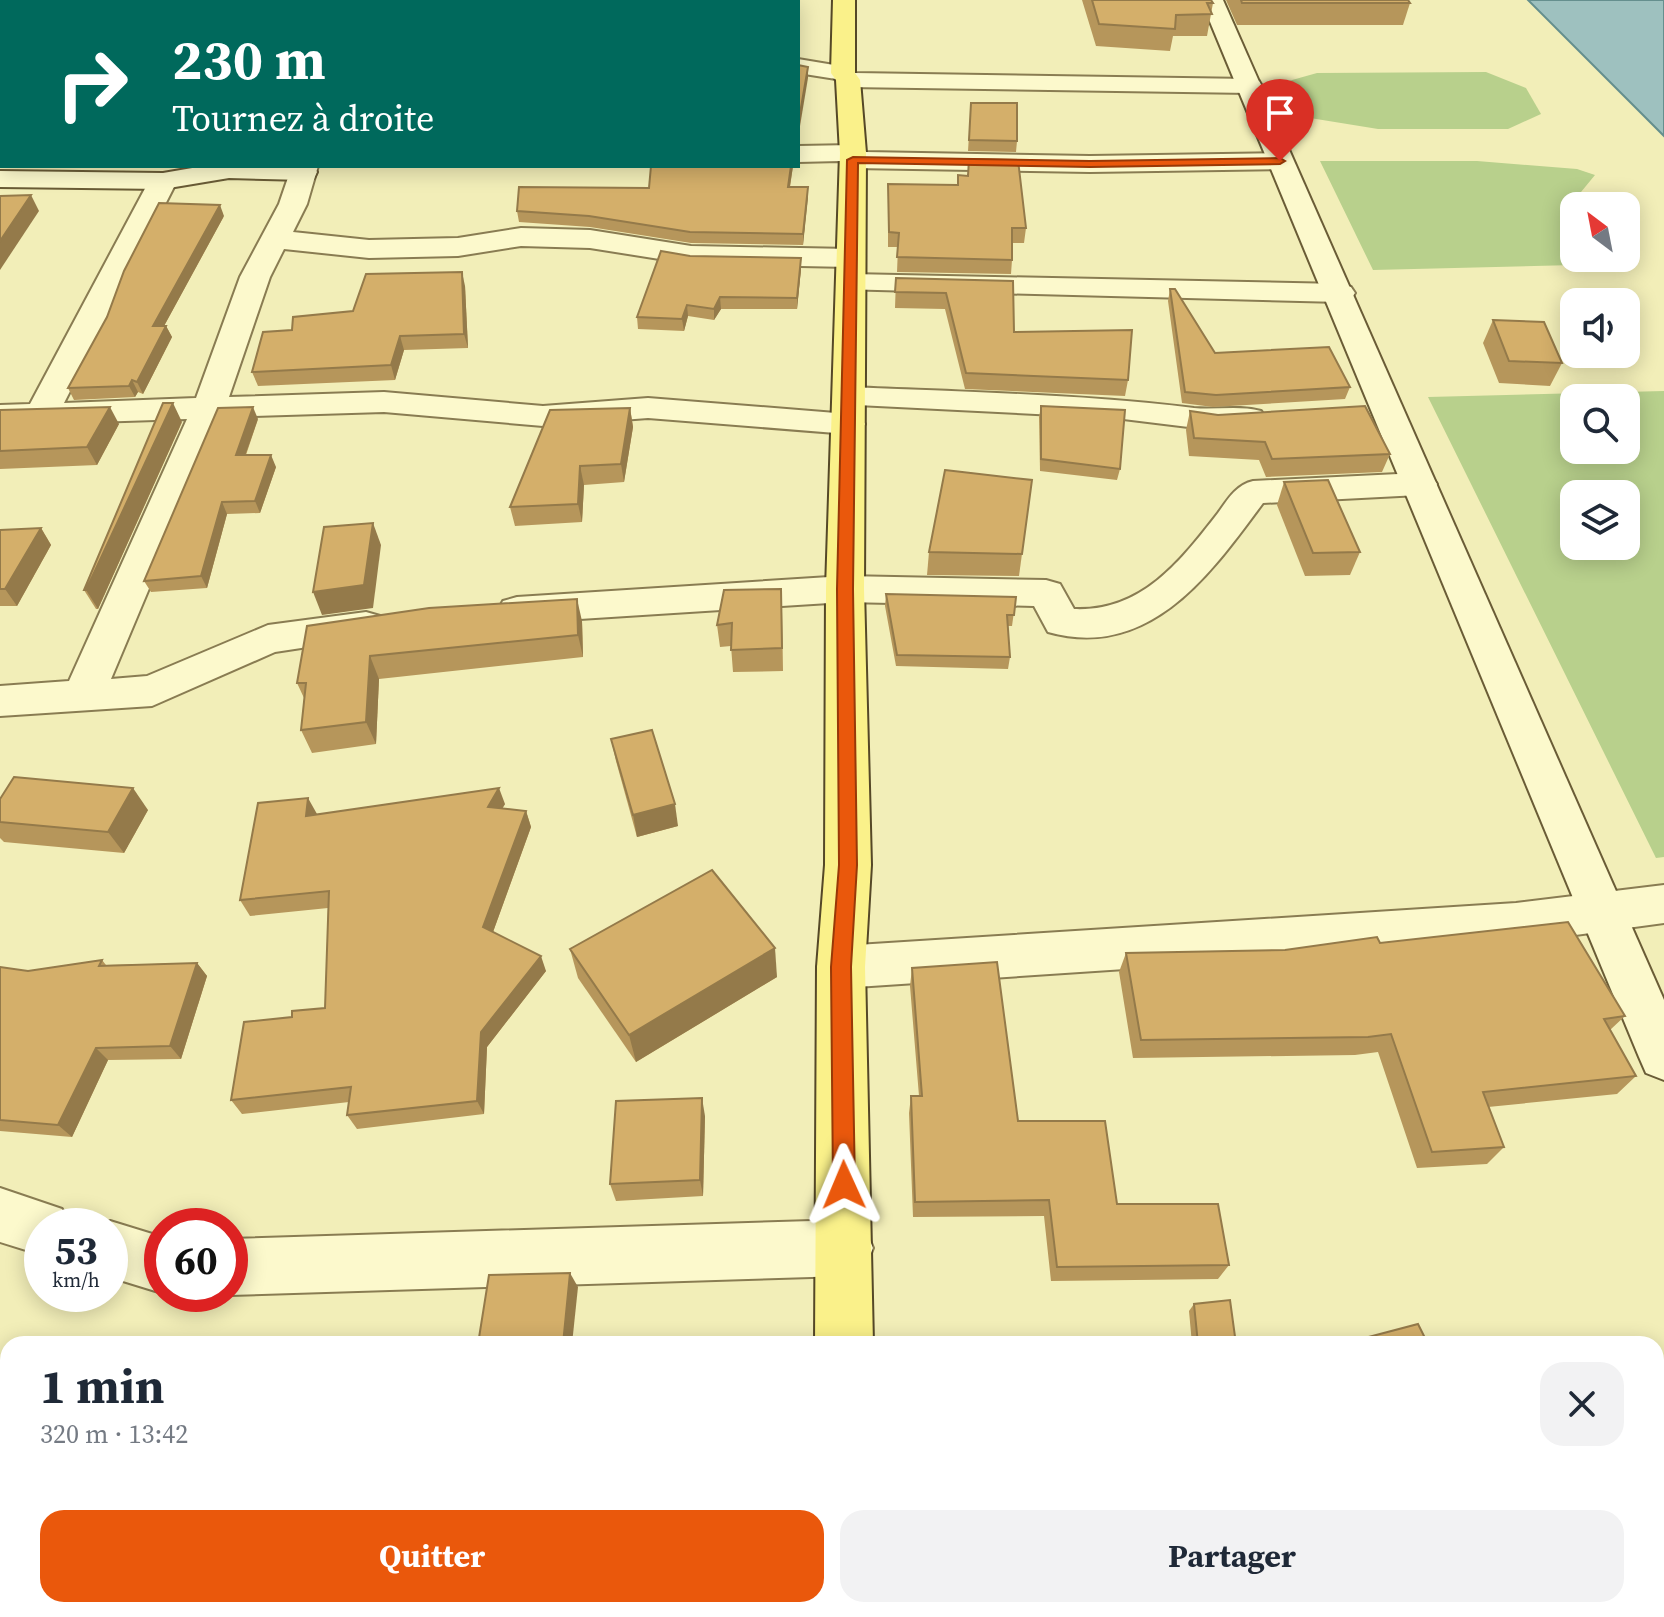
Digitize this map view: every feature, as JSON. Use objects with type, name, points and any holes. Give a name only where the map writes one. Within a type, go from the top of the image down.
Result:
[{"type":"main road","points":[[844,0],[853,157],[845,589],[848,865],[841,967],[844,1336]]},
{"type":"street","points":[[1212,0],[1340,293],[1372,410],[1419,484],[1664,1057]]},
{"type":"street","points":[[800,66],[846,76],[1250,86]]},
{"type":"street","points":[[800,154],[1090,164],[1280,161]]},
{"type":"street","points":[[0,179],[163,181],[229,170],[305,169],[276,239],[255,277],[209,407],[83,696]]},
{"type":"street","points":[[42,413],[163,181]]},
{"type":"street","points":[[276,239],[369,249],[458,247],[521,237],[590,239],[691,255],[850,271],[1340,293]]},
{"type":"street","points":[[0,415],[384,402],[543,416],[648,408],[849,411],[1115,408],[1213,420],[1276,416]]},
{"type":"street","points":[[475,613],[845,589],[1046,593],[1062,622],[1104,622],[1132,614],[1177,585],[1253,492],[1419,484]]},
{"type":"street","points":[[0,701],[152,691],[268,639],[400,621]]},
{"type":"street","points":[[841,967],[1516,923],[1664,904]]},
{"type":"street","points":[[0,1215],[24,1222]]},
{"type":"street","points":[[248,1266],[845,1248]]},
{"type":"green space","points":[[1486,72],[1526,88],[1541,114],[1508,129],[1378,129],[1304,117],[1285,82],[1317,73]]},
{"type":"green space","points":[[1320,161],[1477,161],[1577,169],[1595,175],[1581,192],[1560,192],[1560,265],[1373,270]]},
{"type":"green space","points":[[1664,391],[1664,857],[1656,858],[1428,397],[1560,394],[1560,464],[1640,464],[1640,392]]},
{"type":"water","points":[[1528,0],[1664,0],[1664,136]]},
{"type":"building","points":[[1092,0],[1211,0],[1213,3],[1207,3],[1212,14],[1176,15],[1175,29],[1099,24]]},
{"type":"building","points":[[1241,0],[1408,0],[1410,3],[1242,3]]},
{"type":"building","points":[[800,65],[808,67],[800,113]]},
{"type":"building","points":[[971,103],[1017,103],[1017,141],[969,140]]},
{"type":"building","points":[[969,159],[1018,160],[1026,228],[1012,228],[1012,260],[897,257],[899,233],[889,232],[888,184],[958,185],[958,175],[968,176]]},
{"type":"building","points":[[651,168],[791,168],[788,187],[808,187],[803,234],[690,232],[589,216],[517,211],[519,187],[649,188]]},
{"type":"building","points":[[31,195],[0,241],[0,196]]},
{"type":"building","points":[[159,203],[220,205],[153,326],[166,326],[137,382],[132,380],[129,386],[68,388],[107,317],[124,271]]},
{"type":"building","points":[[661,251],[690,256],[801,258],[797,298],[720,297],[714,309],[687,305],[682,319],[637,317]]},
{"type":"building","points":[[462,272],[464,334],[400,336],[391,365],[252,372],[263,332],[292,330],[293,317],[353,311],[366,274]]},
{"type":"building","points":[[896,278],[1013,281],[1014,332],[1132,330],[1128,380],[966,373],[946,293],[895,292]]},
{"type":"building","points":[[1170,289],[1175,289],[1215,353],[1329,347],[1350,387],[1216,395],[1185,392]]},
{"type":"building","points":[[1493,320],[1544,322],[1560,363],[1509,361]]},
{"type":"building","points":[[163,403],[173,403],[84,590]]},
{"type":"building","points":[[1041,406],[1125,410],[1120,469],[1041,459]]},
{"type":"building","points":[[1365,406],[1390,454],[1272,459],[1265,442],[1194,438],[1190,411],[1218,415]]},
{"type":"building","points":[[110,407],[87,447],[0,451],[0,410]]},
{"type":"building","points":[[253,407],[236,455],[271,455],[255,501],[222,502],[201,576],[144,581],[218,408]]},
{"type":"building","points":[[630,408],[621,464],[580,466],[578,504],[510,507],[550,410]]},
{"type":"building","points":[[945,470],[1032,480],[1022,554],[929,552]]},
{"type":"building","points":[[1328,480],[1360,552],[1313,553],[1284,482]]},
{"type":"building","points":[[373,523],[364,585],[313,592],[324,527]]},
{"type":"building","points":[[41,528],[5,589],[0,589],[0,530]]},
{"type":"building","points":[[781,589],[782,648],[731,650],[732,623],[717,625],[724,590]]},
{"type":"building","points":[[886,594],[1016,597],[1014,615],[1007,615],[1010,657],[897,655]]},
{"type":"building","points":[[577,599],[578,635],[370,656],[366,722],[301,730],[306,683],[297,683],[307,626],[429,608]]},
{"type":"building","points":[[652,730],[675,804],[633,815],[611,739]]},
{"type":"building","points":[[14,777],[133,788],[108,832],[0,822],[0,799]]},
{"type":"building","points":[[499,788],[488,807],[526,811],[483,927],[541,956],[481,1032],[477,1101],[347,1115],[351,1087],[231,1100],[244,1022],[292,1017],[292,1011],[325,1008],[329,891],[240,900],[258,803],[308,798],[306,816]]},
{"type":"building","points":[[712,870],[775,948],[629,1035],[570,949]]},
{"type":"building","points":[[1568,922],[1625,1016],[1604,1019],[1636,1076],[1483,1092],[1504,1147],[1432,1152],[1391,1034],[1368,1037],[1141,1040],[1126,953],[1285,950],[1377,937],[1380,943]]},
{"type":"building","points":[[102,960],[99,966],[197,963],[170,1046],[96,1048],[58,1125],[0,1120],[0,967],[28,971]]},
{"type":"building","points":[[997,962],[1018,1121],[1105,1121],[1117,1204],[1218,1204],[1229,1265],[1057,1267],[1049,1200],[915,1202],[911,1096],[922,1096],[912,968]]},
{"type":"building","points":[[702,1098],[700,1180],[610,1184],[616,1101]]},
{"type":"building","points":[[570,1273],[564,1336],[479,1336],[489,1275]]},
{"type":"building","points":[[1230,1300],[1235,1336],[1197,1336],[1194,1304]]},
{"type":"building","points":[[1418,1324],[1424,1336],[1372,1336]]},
{"type":"route","points":[[844,1185],[841,967],[848,865],[845,589],[853,160],[1090,164],[1280,161]]}]
